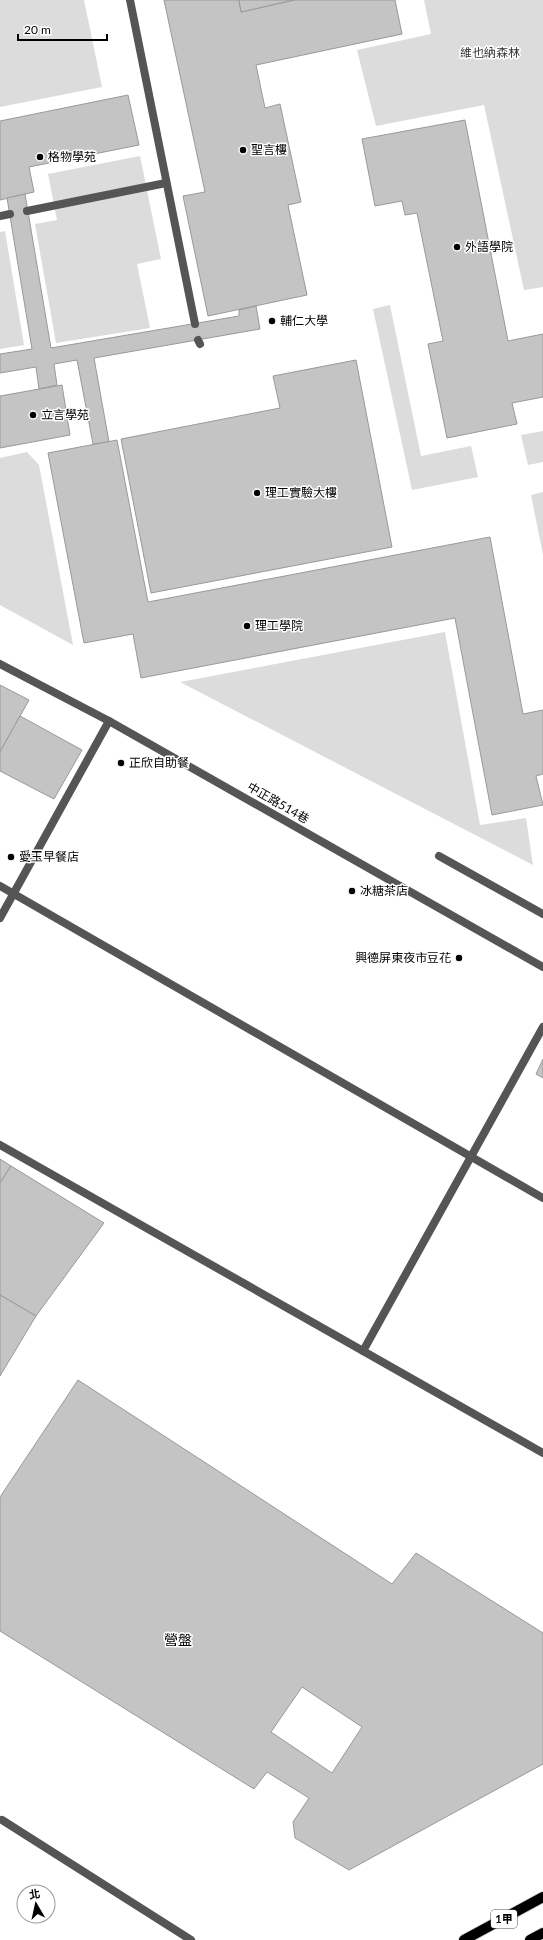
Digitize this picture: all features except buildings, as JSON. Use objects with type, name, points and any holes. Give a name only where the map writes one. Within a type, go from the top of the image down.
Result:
[{"type":"main road","name":"1甲","points":[[464,1940],[543,1897]]},
{"type":"main road","name":"1甲","points":[[530,1940],[543,1933]]},
{"type":"street","points":[[130,0],[166,183],[196,324]]},
{"type":"street","points":[[27,210],[166,183]]},
{"type":"street","points":[[0,216],[10,214]]},
{"type":"street","name":"中正路514巷","points":[[0,664],[109,721],[543,967]]},
{"type":"street","points":[[0,918],[109,721]]},
{"type":"street","points":[[439,856],[543,914]]},
{"type":"street","points":[[0,886],[543,1198]]},
{"type":"street","points":[[363,1350],[543,1027]]},
{"type":"street","points":[[0,1145],[543,1453]]},
{"type":"street","points":[[2,1820],[191,1940]]},
{"type":"green space","points":[[0,0],[84,0],[102,87],[0,107]]},
{"type":"green space","name":"維也納森林","points":[[424,0],[543,0],[543,287],[524,290],[484,105],[376,126],[357,50],[431,34]]},
{"type":"green space","points":[[140,156],[161,259],[137,264],[150,328],[56,343],[35,224],[57,220],[48,174]]},
{"type":"green space","points":[[5,231],[24,345],[0,349],[0,232]]},
{"type":"green space","points":[[390,305],[421,456],[471,446],[478,477],[412,490],[373,309]]},
{"type":"green space","points":[[543,431],[543,462],[528,465],[521,435]]},
{"type":"green space","points":[[27,452],[39,465],[73,645],[0,605],[0,458]]},
{"type":"green space","points":[[543,492],[543,555],[531,495]]},
{"type":"green space","points":[[445,632],[480,825],[526,818],[533,865],[180,682]]},
{"type":"place","name":"聖言樓","points":[[243,150]]},
{"type":"place","name":"格物學苑","points":[[40,157]]},
{"type":"place","name":"外語學院","points":[[457,247]]},
{"type":"place","name":"輔仁大學","points":[[272,321]]},
{"type":"place","name":"立言學苑","points":[[33,415]]},
{"type":"place","name":"理工實驗大樓","points":[[257,493]]},
{"type":"place","name":"理工學院","points":[[247,626]]},
{"type":"place","name":"正欣自助餐","points":[[121,763]]},
{"type":"place","name":"愛玉早餐店","points":[[11,857]]},
{"type":"place","name":"冰糖茶店","points":[[352,891]]},
{"type":"place","name":"興德屏東夜市豆花","points":[[459,958]]},
{"type":"district","name":"營盤","points":[[178,1640]]}]
